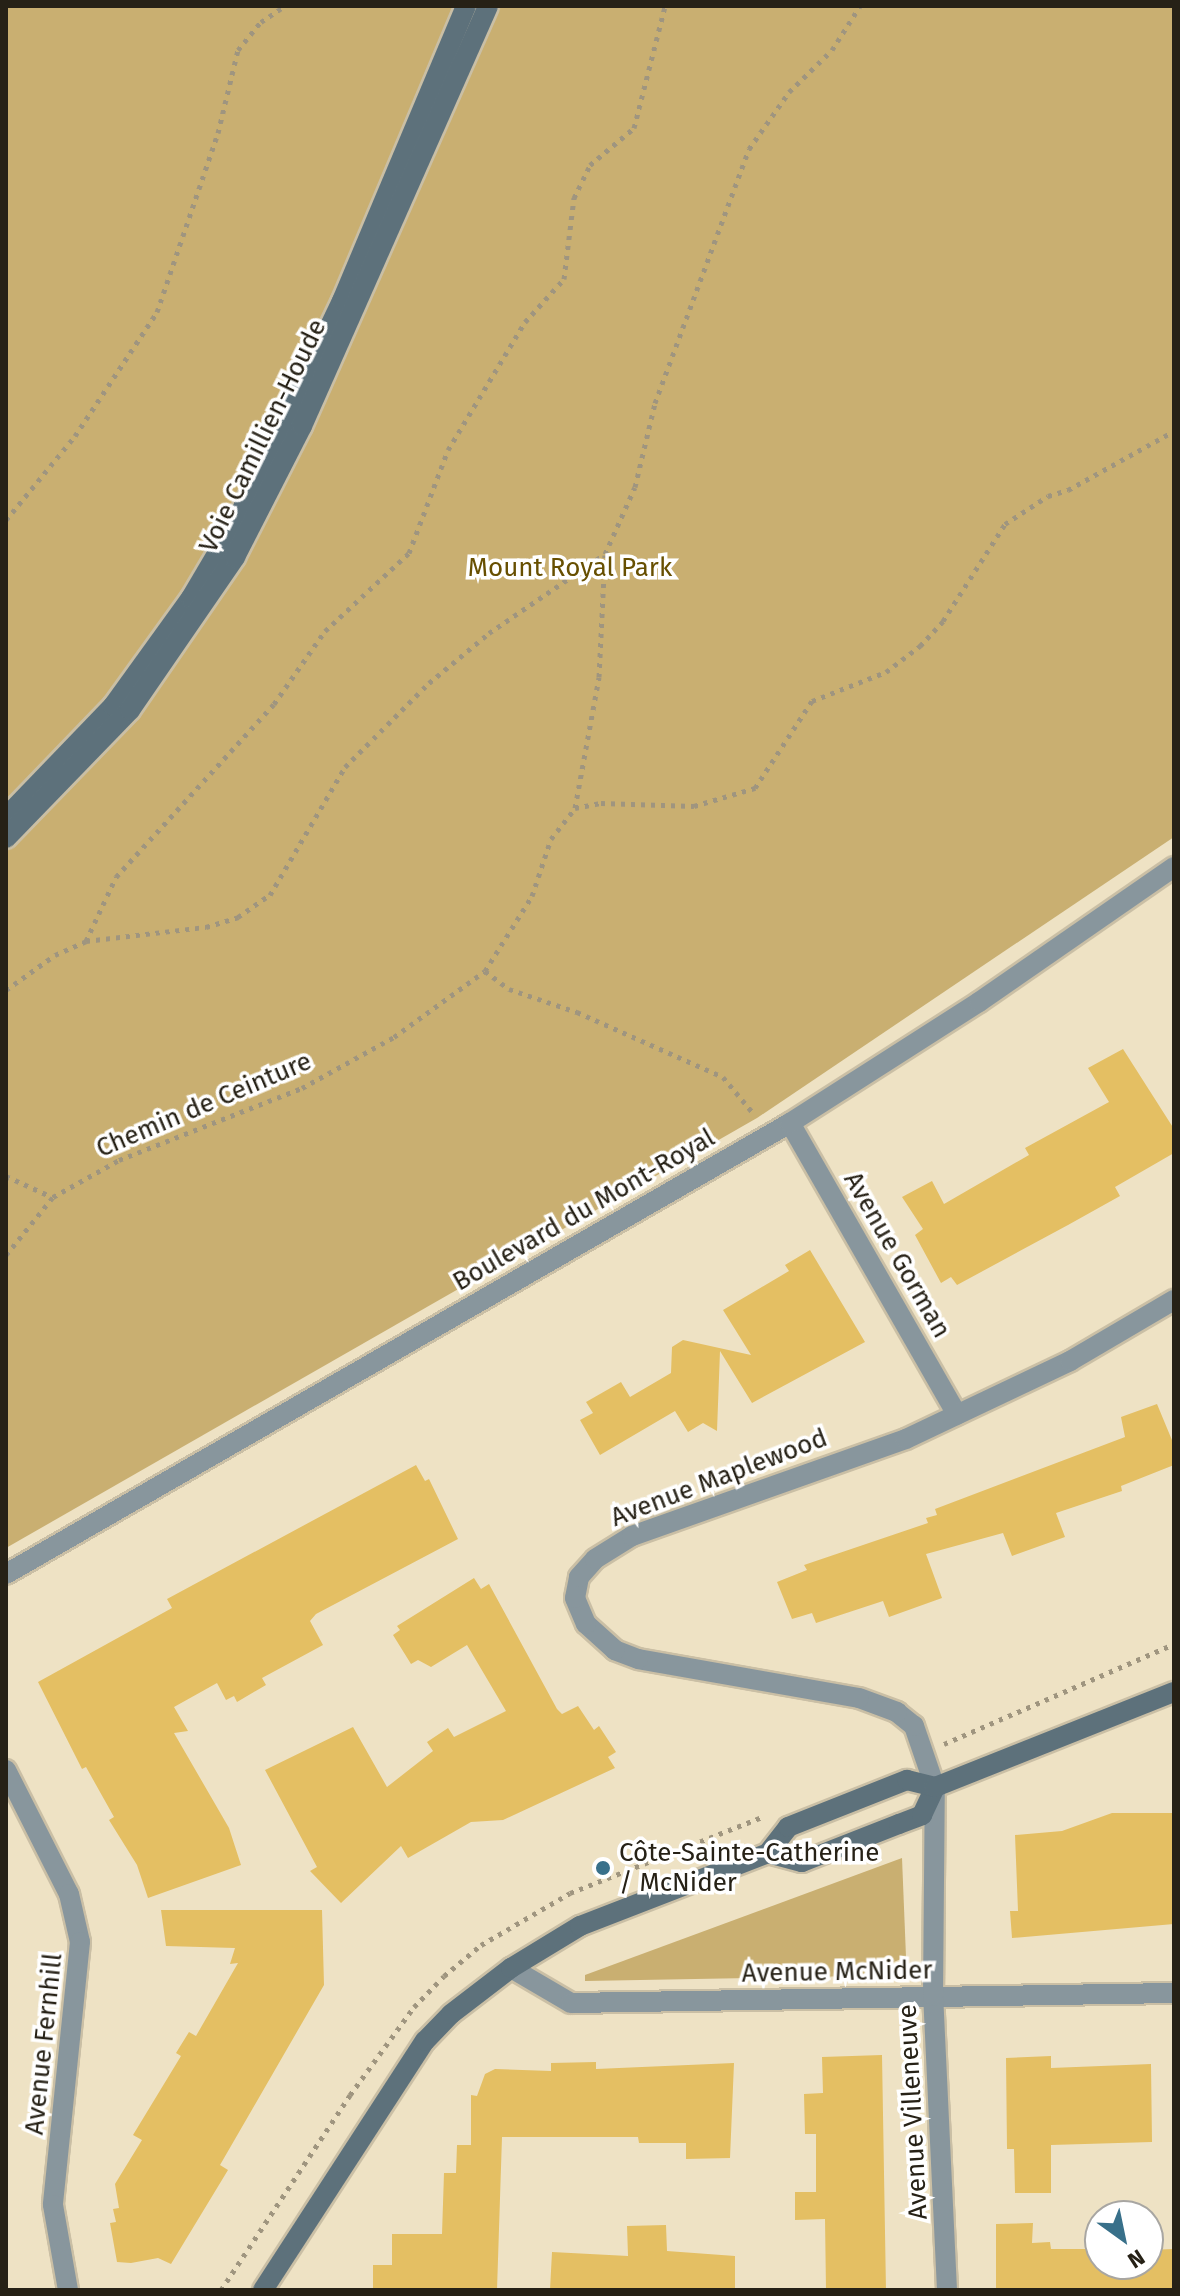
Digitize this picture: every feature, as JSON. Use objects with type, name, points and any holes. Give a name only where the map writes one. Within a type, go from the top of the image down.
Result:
[{"type":"street","name":"Voie Camillien-Houde","points":[[6,817],[113,706],[177,619],[237,520],[342,301],[466,6]]},
{"type":"street","name":"Voie Camillien-Houde","points":[[6,838],[130,710],[235,557],[302,426],[488,6]]},
{"type":"street","name":"Boulevard du Mont-Royal","points":[[6,1574],[790,1123],[979,1002],[1174,867]]},
{"type":"street","name":"Avenue Gorman","points":[[790,1123],[957,1415]]},
{"type":"street","name":"Avenue Maplewood","points":[[935,1787],[914,1726],[897,1712],[859,1698],[638,1659],[600,1639],[575,1598],[579,1577],[595,1559],[632,1536],[906,1439],[1070,1361],[1174,1300]]},
{"type":"street","points":[[263,2290],[425,2041],[451,2014],[511,1968],[580,1926],[768,1853],[788,1827],[907,1780],[935,1787],[1174,1692]]},
{"type":"street","name":"Avenue Fernhill","points":[[6,1770],[69,1894],[80,1942],[80,1984],[53,2205],[68,2290]]},
{"type":"street","points":[[768,1853],[802,1862],[922,1815],[935,1787]]},
{"type":"street","name":"Avenue Villeneuve","points":[[935,1787],[933,1996],[947,2290]]},
{"type":"street","name":"Avenue McNider","points":[[511,1968],[571,2003],[1174,1993]]},
{"type":"path","points":[[6,520],[75,436],[157,312],[218,133],[238,50],[261,22],[285,6]]},
{"type":"path","points":[[86,941],[116,877],[274,704],[325,631],[409,553],[448,450],[475,401],[525,322],[564,279],[574,198],[590,165],[634,128],[665,6]]},
{"type":"path","points":[[860,6],[832,50],[789,92],[749,149],[655,403],[635,487],[605,554],[599,677],[575,808],[601,803],[694,806],[755,788],[812,701],[886,672],[920,646],[943,621],[1005,524],[1048,496],[1068,490],[1174,431]]},
{"type":"path","points":[[6,990],[55,955],[86,941],[206,927],[238,917],[270,895],[345,767],[477,643],[605,554]]},
{"type":"path","name":"Chemin de Ceinture","points":[[6,1255],[53,1197],[119,1160],[302,1088],[394,1037],[485,971],[532,896],[551,839],[575,808]]},
{"type":"path","points":[[485,971],[509,989],[577,1012],[723,1077],[757,1118]]},
{"type":"path","points":[[6,1176],[53,1197]]},
{"type":"path","points":[[971,1733],[1174,1644]]},
{"type":"green space","name":"Mount Royal Park","points":[[6,6],[1174,6],[1174,837],[757,1118],[6,1548]]},
{"type":"green space","points":[[902,1858],[906,1957],[859,1976],[585,1981],[585,1975]]},
{"type":"building","points":[[1123,1049],[1174,1129],[1174,1153],[1115,1187],[1120,1196],[957,1285],[951,1277],[941,1283],[915,1235],[923,1229],[902,1197],[932,1181],[944,1204],[1029,1155],[1025,1148],[1109,1102],[1088,1068]]},
{"type":"building","points":[[810,1250],[865,1342],[752,1403],[720,1351],[717,1431],[703,1423],[688,1432],[675,1411],[600,1455],[580,1420],[593,1413],[586,1402],[621,1382],[630,1397],[671,1373],[672,1347],[683,1340],[751,1355],[723,1310],[789,1271],[785,1265]]},
{"type":"building","points":[[1157,1404],[1174,1445],[1174,1465],[1121,1486],[1122,1491],[1056,1513],[1065,1537],[1012,1556],[1003,1533],[926,1554],[942,1598],[889,1617],[883,1601],[816,1623],[812,1613],[792,1619],[777,1582],[807,1570],[804,1565],[928,1523],[926,1518],[937,1515],[935,1509],[1125,1437],[1121,1417]]},
{"type":"building","points":[[416,1465],[425,1481],[429,1479],[458,1539],[316,1614],[310,1621],[323,1645],[262,1678],[266,1685],[237,1702],[234,1696],[226,1700],[217,1683],[174,1707],[188,1731],[174,1733],[229,1828],[241,1865],[148,1898],[137,1865],[109,1820],[114,1817],[86,1767],[82,1769],[38,1682],[172,1608],[167,1599]]},
{"type":"building","points":[[474,1578],[481,1589],[489,1584],[557,1709],[562,1714],[578,1706],[594,1730],[599,1726],[616,1752],[608,1757],[615,1768],[503,1820],[471,1822],[408,1858],[401,1846],[341,1903],[310,1871],[317,1867],[265,1770],[353,1727],[387,1787],[433,1751],[427,1742],[448,1728],[454,1737],[506,1711],[467,1645],[431,1667],[418,1660],[411,1664],[393,1635],[400,1630],[397,1626]]},
{"type":"building","points":[[1112,1813],[1174,1813],[1174,1924],[1012,1938],[1010,1911],[1018,1911],[1015,1835],[1062,1831]]},
{"type":"building","points":[[161,1910],[322,1910],[324,1985],[220,2165],[228,2170],[171,2264],[158,2258],[117,2262],[110,2223],[116,2222],[113,2209],[119,2208],[115,2184],[142,2140],[133,2135],[181,2056],[176,2053],[189,2032],[196,2036],[238,1963],[230,1964],[235,1948],[166,1946]]},
{"type":"building","points":[[882,2055],[886,2290],[826,2290],[825,2219],[795,2220],[795,2192],[816,2192],[816,2134],[805,2134],[804,2094],[823,2093],[822,2057]]},
{"type":"building","points":[[1051,2056],[1051,2068],[1151,2064],[1152,2142],[1051,2145],[1051,2193],[1015,2193],[1014,2149],[1007,2149],[1006,2058]]},
{"type":"building","points":[[596,2062],[596,2069],[734,2063],[730,2158],[686,2159],[686,2143],[639,2143],[638,2137],[502,2137],[497,2290],[373,2290],[373,2265],[392,2265],[392,2234],[442,2234],[444,2173],[456,2173],[457,2145],[471,2145],[471,2095],[477,2096],[485,2074],[495,2069],[551,2071],[551,2063]]},
{"type":"building","points":[[1033,2223],[1032,2243],[1050,2242],[1051,2249],[1084,2249],[1084,2280],[1164,2280],[1164,2249],[1174,2249],[1174,2290],[996,2290],[996,2224]]},
{"type":"building","points":[[666,2225],[667,2251],[735,2256],[735,2290],[550,2290],[552,2252],[628,2256],[627,2226]]},
{"type":"place","name":"Côte-Sainte-Catherine / McNider","points":[[603,1868]]}]
